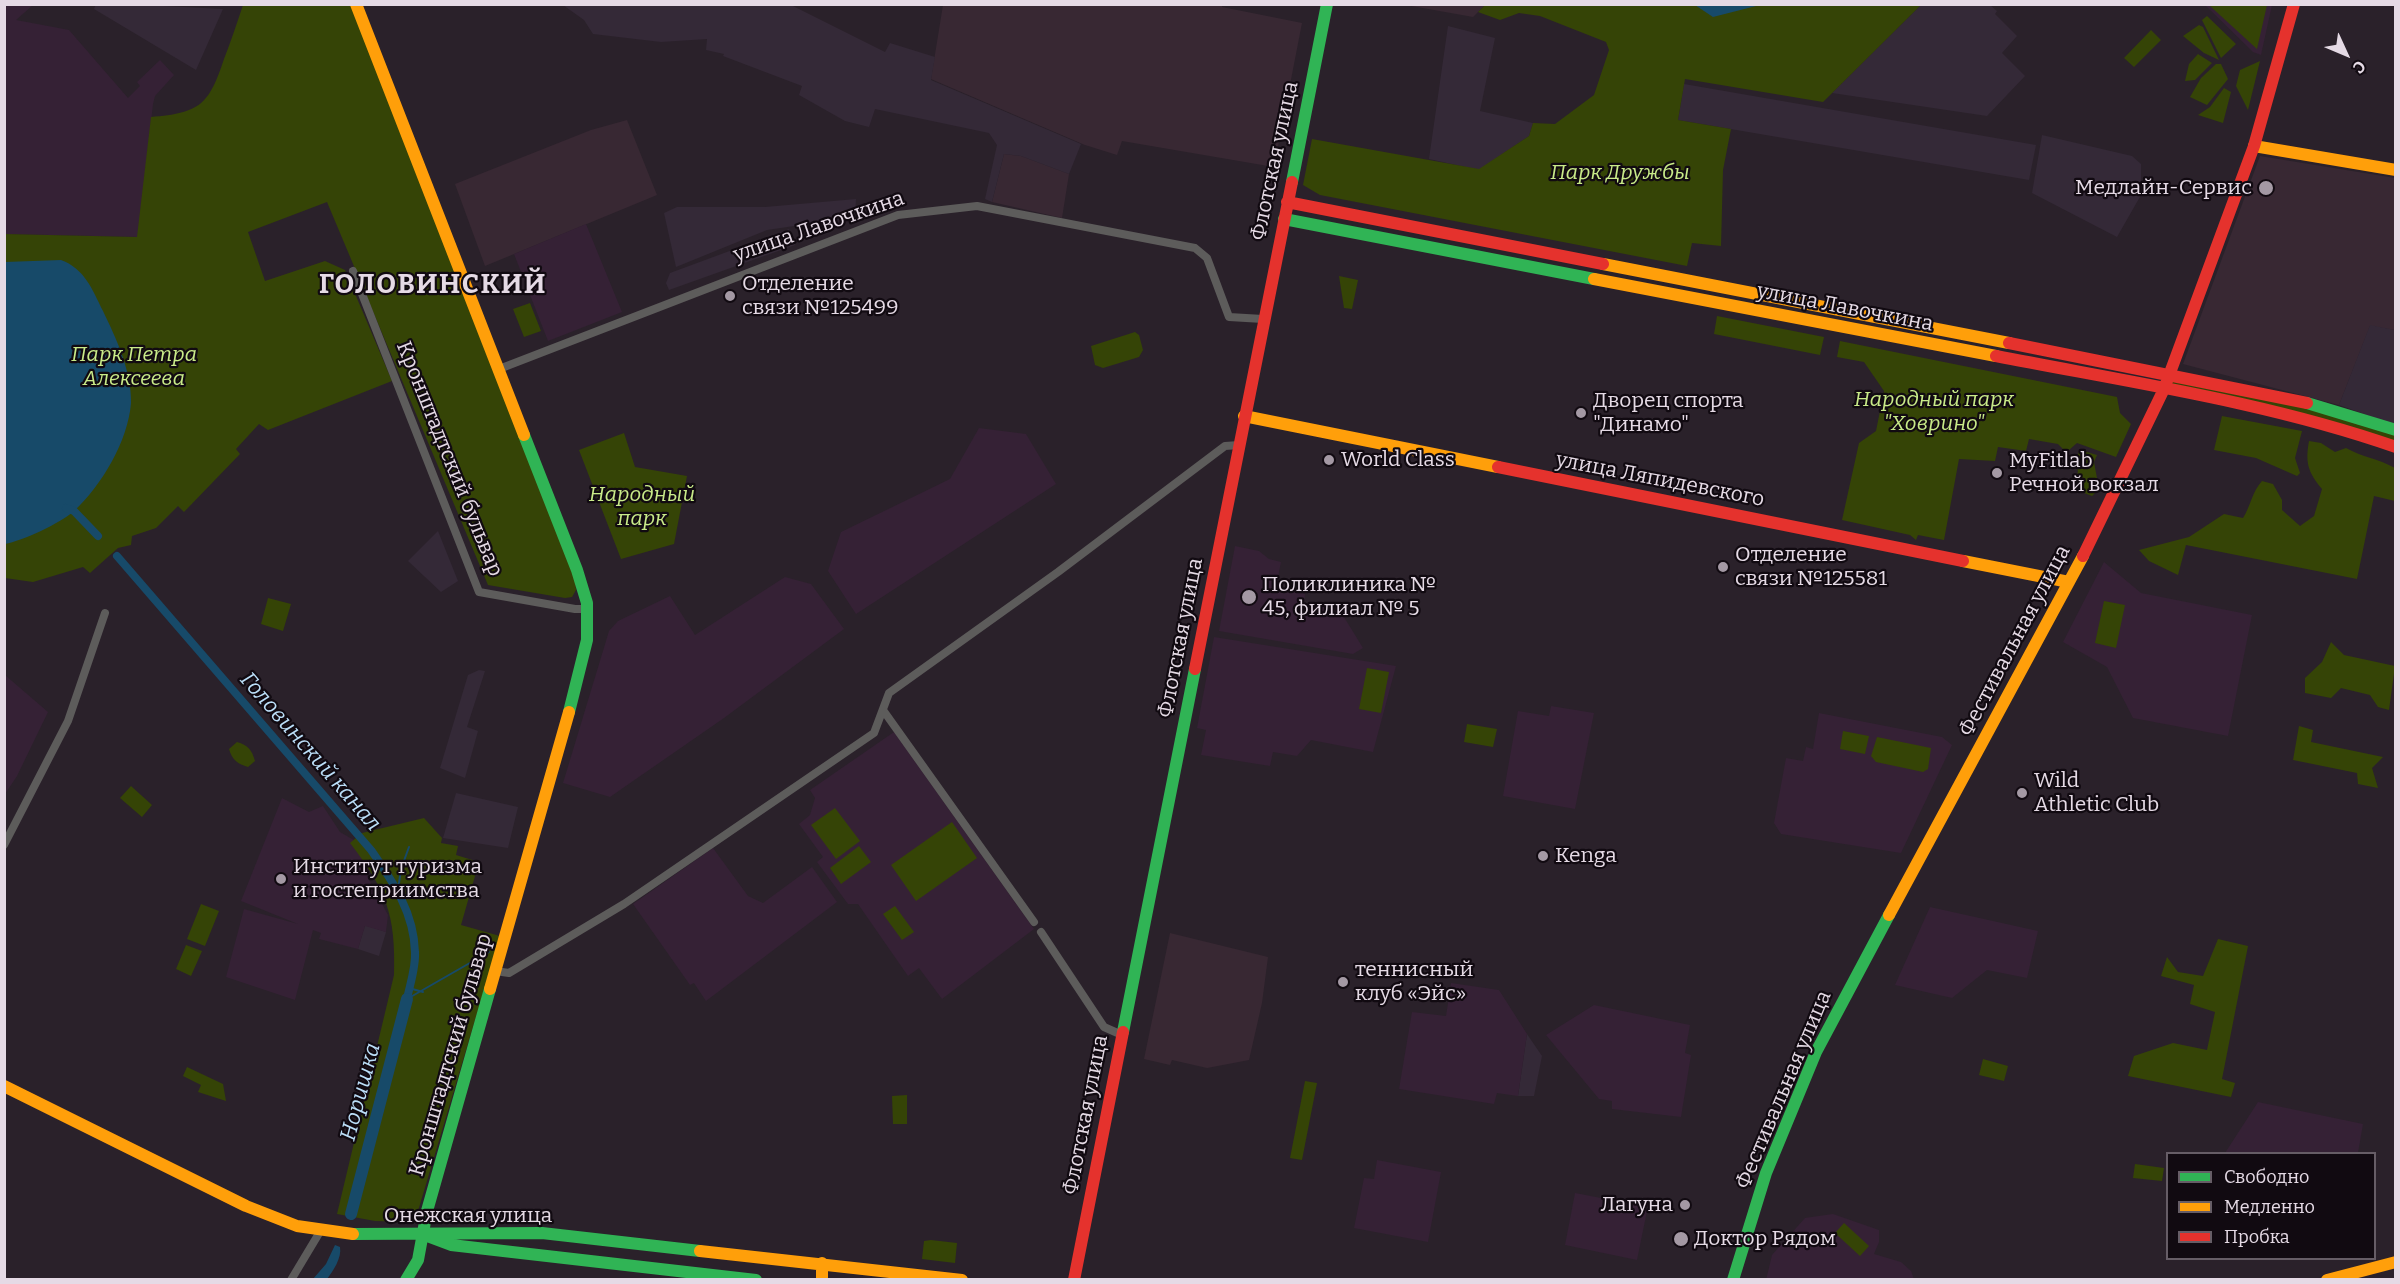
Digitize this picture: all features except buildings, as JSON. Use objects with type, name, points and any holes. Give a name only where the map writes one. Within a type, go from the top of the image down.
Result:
[{"type":"main road","name":"Кронштадтский бульвар","points":[[356,4],[577,570],[589,609],[589,633],[576,686],[427,1211],[418,1260]]},
{"type":"main road","name":"Флотская улица","points":[[1074,1280],[1327,4]]},
{"type":"main road","name":"Фестивальная улица","points":[[1733,1280],[1766,1173],[1816,1052],[2069,582],[2164,389],[2254,146],[2294,4]]},
{"type":"main road","points":[[2254,146],[2396,171]]},
{"type":"main road","name":"улица Лавочкина","points":[[1287,202],[2170,374],[2317,405],[2396,430]]},
{"type":"main road","name":"улица Лавочкина","points":[[1284,219],[2164,389],[2339,427],[2396,447]]},
{"type":"main road","name":"улица Ляпидевского","points":[[1244,416],[2069,582]]},
{"type":"main road","name":"Онежская улица","points":[[4,1086],[246,1206],[297,1226],[358,1235],[423,1235],[460,1232],[542,1233],[962,1280]]},
{"type":"main road","points":[[423,1235],[451,1245],[756,1280]]},
{"type":"main road","points":[[406,1280],[418,1260],[432,1248],[451,1245]]},
{"type":"main road","points":[[2327,1280],[2396,1262]]},
{"type":"main road","points":[[822,1263],[822,1280]]},
{"type":"street","name":"улица Лавочкина","points":[[499,369],[898,215],[977,206],[1195,248],[1207,258],[1229,317],[1263,319]]},
{"type":"street","points":[[1424,247],[1419,243],[1418,237],[1427,230]]},
{"type":"street","name":"Кронштадтский бульвар","points":[[353,272],[479,592],[575,609],[589,609]]},
{"type":"street","points":[[1906,340],[1914,334],[1914,329],[1909,324]]},
{"type":"street","points":[[495,971],[509,973],[537,958],[658,881],[874,732],[889,693],[1058,572],[1225,446],[1239,445]]},
{"type":"street","points":[[4,845],[68,721],[105,613]]},
{"type":"street","points":[[883,710],[1034,922]]},
{"type":"street","points":[[1041,932],[1104,1027],[1122,1035]]},
{"type":"street","points":[[291,1280],[321,1230]]},
{"type":"shaded area","points":[[96,4],[223,9],[196,70],[94,9]]},
{"type":"shaded area","points":[[5,5],[33,5],[16,20],[69,30],[128,98],[140,86],[137,82],[160,60],[174,75],[155,96],[153,104],[138,237],[5,234]]},
{"type":"shaded area","points":[[563,5],[791,5],[885,52],[890,43],[935,57],[931,80],[1081,144],[1069,174],[1021,156],[1004,154],[992,202],[985,199],[997,145],[989,133],[875,109],[869,127],[845,121],[799,95],[802,86],[723,56],[724,54],[706,50],[707,39],[661,42],[593,34],[584,20]]},
{"type":"shaded area","points":[[943,5],[1222,5],[1222,7],[1302,23],[1274,167],[1122,141],[1117,155],[1085,145],[931,79]]},
{"type":"shaded area","points":[[1406,5],[1485,5],[1473,17]]},
{"type":"shaded area","points":[[1921,5],[1990,5],[1997,11],[1995,14],[2017,36],[2002,53],[2025,76],[1987,116],[1832,93]]},
{"type":"shaded area","points":[[2205,5],[2272,5],[2261,55],[2253,52]]},
{"type":"shaded area","points":[[1448,26],[1495,38],[1480,111],[1533,123],[1529,136],[1479,170],[1429,159]]},
{"type":"shaded area","points":[[1684,84],[2036,145],[2029,180],[1678,120]]},
{"type":"shaded area","points":[[627,120],[657,195],[485,266],[455,184],[591,130]]},
{"type":"shaded area","points":[[2042,135],[2132,156],[2141,164],[2141,195],[2117,237],[2032,193]]},
{"type":"shaded area","points":[[1004,154],[1021,156],[1069,174],[1062,218],[992,202]]},
{"type":"shaded area","points":[[2260,156],[2395,178],[2395,330],[2370,326],[2339,405],[2183,364]]},
{"type":"shaded area","points":[[856,199],[855,217],[767,230],[676,267],[664,213],[677,207],[765,207]]},
{"type":"shaded area","points":[[586,224],[622,312],[548,341],[514,254]]},
{"type":"shaded area","points":[[789,229],[795,245],[669,290],[666,283],[670,273]]},
{"type":"shaded area","points":[[2370,325],[2395,330],[2395,425],[2339,405]]},
{"type":"shaded area","points":[[979,428],[1026,434],[1056,484],[856,614],[828,571],[841,532],[950,479]]},
{"type":"shaded area","points":[[438,531],[458,581],[441,592],[408,561]]},
{"type":"shaded area","points":[[1235,546],[1259,551],[1269,559],[1281,562],[1276,587],[1305,594],[1304,603],[1344,612],[1344,617],[1363,648],[1353,654],[1219,631]]},
{"type":"shaded area","points":[[2104,562],[2141,593],[2252,615],[2228,736],[2133,718],[2107,667],[2063,642]]},
{"type":"shaded area","points":[[785,577],[811,584],[844,629],[724,718],[610,797],[563,783],[609,631],[618,621],[670,596],[695,635]]},
{"type":"shaded area","points":[[1214,637],[1396,666],[1373,752],[1311,740],[1297,756],[1273,752],[1270,766],[1201,755],[1206,730],[1197,728]]},
{"type":"shaded area","points":[[479,670],[485,671],[467,727],[478,731],[465,778],[440,768],[468,675]]},
{"type":"shaded area","points":[[5,675],[48,712],[17,776],[5,794]]},
{"type":"shaded area","points":[[1551,706],[1594,713],[1575,809],[1503,796],[1518,711],[1549,716]]},
{"type":"shaded area","points":[[1819,713],[1942,737],[1952,745],[1901,853],[1781,834],[1774,823],[1786,758],[1803,761],[1806,747],[1813,749]]},
{"type":"shaded area","points":[[894,732],[1034,929],[942,999],[919,968],[908,976],[858,904],[848,904],[817,862],[823,857],[799,824],[810,815],[815,798],[810,790]]},
{"type":"shaded area","points":[[456,793],[518,807],[508,848],[443,838]]},
{"type":"shaded area","points":[[282,798],[309,812],[323,806],[340,832],[371,850],[367,876],[388,915],[386,932],[365,926],[358,949],[319,939],[321,933],[313,930],[295,1000],[226,977],[244,909],[298,924],[241,901]]},
{"type":"shaded area","points":[[713,848],[748,896],[763,903],[812,867],[837,902],[706,1001],[694,983],[690,985],[633,904]]},
{"type":"shaded area","points":[[1930,907],[2038,931],[2027,978],[1987,970],[1952,998],[1895,985]]},
{"type":"shaded area","points":[[365,925],[386,932],[379,956],[358,949]]},
{"type":"shaded area","points":[[1170,933],[1268,957],[1262,1003],[1249,1060],[1207,1068],[1172,1060],[1170,1065],[1144,1059]]},
{"type":"shaded area","points":[[1451,983],[1499,990],[1527,1034],[1518,1096],[1497,1093],[1494,1104],[1399,1089],[1412,1012],[1446,1016]]},
{"type":"shaded area","points":[[1594,1005],[1690,1025],[1685,1053],[1691,1055],[1681,1117],[1612,1109],[1612,1101],[1599,1099],[1546,1035]]},
{"type":"shaded area","points":[[1527,1034],[1542,1056],[1534,1096],[1518,1096]]},
{"type":"shaded area","points":[[2258,1102],[2363,1124],[2358,1152],[2226,1152]]},
{"type":"shaded area","points":[[1377,1160],[1441,1172],[1428,1242],[1354,1228],[1364,1178],[1374,1179]]},
{"type":"shaded area","points":[[1575,1193],[1643,1206],[1647,1211],[1637,1260],[1565,1245]]},
{"type":"shaded area","points":[[1833,1214],[1879,1230],[1879,1242],[1874,1254],[1901,1262],[1911,1271],[1914,1279],[1766,1280],[1772,1255],[1805,1218]]},
{"type":"green space","name":"Парк Петра Алексеева","points":[[243,5],[351,5],[575,579],[576,590],[572,597],[565,598],[488,585],[327,202],[248,232],[265,281],[325,261],[345,270],[392,381],[268,430],[259,424],[236,449],[240,454],[184,512],[178,506],[156,528],[132,536],[131,545],[118,548],[90,573],[83,567],[33,582],[5,578],[5,234],[137,237],[151,117],[181,113],[192,109],[207,96],[219,74]]},
{"type":"green space","name":"Парк Дружбы","points":[[1485,5],[1921,5],[1823,102],[1685,79],[1678,120],[1731,129],[1723,170],[1721,246],[1692,243],[1687,266],[1320,195],[1303,185],[1312,139],[1479,169],[1529,136],[1533,123],[1555,124],[1594,95],[1609,50],[1606,42],[1540,16],[1519,13],[1500,20],[1478,12]]},
{"type":"green space","points":[[2209,5],[2267,5],[2257,49]]},
{"type":"green space","points":[[2207,16],[2236,44],[2221,58],[2202,20]]},
{"type":"green space","points":[[2199,25],[2203,27],[2219,60],[2204,53],[2183,36]]},
{"type":"green space","points":[[2151,30],[2161,40],[2134,67],[2124,58]]},
{"type":"green space","points":[[2198,54],[2212,63],[2195,80],[2185,81],[2189,64]]},
{"type":"green space","points":[[2260,61],[2248,110],[2236,86],[2240,70]]},
{"type":"green space","points":[[2216,64],[2221,64],[2228,79],[2207,105],[2190,97],[2201,78]]},
{"type":"green space","points":[[2224,88],[2231,92],[2223,123],[2198,115],[2210,107]]},
{"type":"green space","points":[[1339,276],[1358,280],[1352,309],[1344,308]]},
{"type":"green space","points":[[530,303],[541,331],[524,337],[513,309]]},
{"type":"green space","points":[[1717,316],[1824,337],[1820,355],[1714,334]]},
{"type":"green space","points":[[1135,332],[1139,335],[1143,350],[1139,357],[1103,368],[1095,365],[1091,346]]},
{"type":"green space","name":"Народный парк \"Ховрино\"","points":[[1840,341],[2117,397],[2120,413],[2131,424],[2116,457],[2077,443],[2069,450],[2063,449],[2058,444],[2029,439],[2026,451],[1998,447],[1995,461],[1959,459],[1944,540],[1918,535],[1916,540],[1910,535],[1842,520],[1859,443],[1876,431],[1884,391],[1864,362],[1837,357]]},
{"type":"green space","points":[[2170,374],[2395,430],[2395,447],[2164,389]]},
{"type":"green space","points":[[2222,416],[2302,431],[2295,458],[2300,473],[2297,476],[2256,458],[2214,450]]},
{"type":"green space","name":"Народный парк","points":[[624,433],[635,467],[687,476],[674,544],[621,559],[579,450]]},
{"type":"green space","points":[[2309,441],[2321,443],[2335,452],[2346,448],[2395,468],[2395,501],[2374,496],[2357,579],[2186,545],[2178,575],[2149,561],[2139,550],[2189,537],[2224,514],[2243,518],[2262,481],[2273,484],[2282,500],[2282,510],[2300,526],[2314,516],[2322,489],[2309,467],[2307,455]]},
{"type":"green space","points":[[2080,450],[2097,455],[2094,462],[2099,489],[2092,496],[2074,489],[2078,471],[2074,462]]},
{"type":"green space","points":[[268,598],[291,604],[283,631],[261,624]]},
{"type":"green space","points":[[2104,601],[2125,605],[2116,648],[2095,643]]},
{"type":"green space","points":[[2331,642],[2344,655],[2395,666],[2389,710],[2378,707],[2370,695],[2341,688],[2331,698],[2305,693],[2305,678],[2322,662]]},
{"type":"green space","points":[[1367,668],[1389,672],[1381,713],[1359,709]]},
{"type":"green space","points":[[1467,724],[1497,729],[1493,747],[1464,742]]},
{"type":"green space","points":[[2299,726],[2313,730],[2311,742],[2383,757],[2372,768],[2378,788],[2358,784],[2357,773],[2293,760]]},
{"type":"green space","points":[[1843,731],[1869,736],[1865,754],[1840,749]]},
{"type":"green space","points":[[1877,737],[1931,748],[1928,769],[1923,772],[1876,762],[1871,756]]},
{"type":"green space","points":[[237,742],[247,746],[252,754],[255,761],[248,767],[236,761],[230,753],[229,749]]},
{"type":"green space","points":[[131,786],[152,805],[142,817],[120,798]]},
{"type":"green space","points":[[835,808],[860,841],[836,859],[811,825]]},
{"type":"green space","points":[[424,818],[442,838],[441,843],[458,846],[456,855],[479,862],[461,925],[500,936],[418,1211],[410,1222],[375,1221],[337,1214],[394,975],[393,935],[386,904],[372,875],[350,843],[362,833]]},
{"type":"green space","points":[[952,822],[977,858],[916,901],[891,865]]},
{"type":"green space","points":[[859,846],[871,862],[841,884],[830,868]]},
{"type":"green space","points":[[201,904],[219,911],[205,946],[187,939]]},
{"type":"green space","points":[[895,906],[914,932],[902,940],[883,914]]},
{"type":"green space","points":[[2218,939],[2248,946],[2222,1079],[2235,1083],[2231,1097],[2128,1076],[2134,1056],[2173,1043],[2207,1050],[2215,1012],[2190,1004],[2194,985],[2161,976],[2167,957],[2178,972],[2203,976]]},
{"type":"green space","points":[[186,945],[202,951],[191,976],[176,969]]},
{"type":"green space","points":[[1983,1059],[2008,1066],[2004,1081],[1979,1075]]},
{"type":"green space","points":[[187,1067],[223,1084],[226,1101],[198,1092],[201,1085],[183,1076]]},
{"type":"green space","points":[[1305,1081],[1317,1083],[1302,1160],[1290,1158]]},
{"type":"green space","points":[[907,1095],[907,1124],[893,1124],[892,1096]]},
{"type":"green space","points":[[2135,1164],[2164,1168],[2162,1181],[2133,1178]]},
{"type":"green space","points":[[1844,1223],[1869,1246],[1860,1256],[1835,1233]]},
{"type":"green space","points":[[924,1241],[957,1243],[955,1263],[922,1259]]},
{"type":"water","points":[[1695,5],[1760,5],[1713,17]]},
{"type":"water","points":[[61,260],[82,274],[113,332],[129,379],[131,403],[129,417],[112,462],[74,511],[41,531],[5,544],[5,262]]},
{"type":"water","points":[[335,1245],[340,1247],[340,1251],[332,1272],[327,1279],[313,1279],[326,1264]]},
{"type":"waterway","name":"Головинский канал","points":[[66,508],[74,511],[98,536]]},
{"type":"waterway","name":"Головинский канал","points":[[117,556],[371,850],[387,874],[401,898],[414,937],[415,964],[407,999]]},
{"type":"waterway","points":[[398,890],[401,869],[409,847]]},
{"type":"waterway","name":"Норишка","points":[[407,999],[489,952]]},
{"type":"waterway","name":"Норишка","points":[[409,988],[423,992]]},
{"type":"waterway","name":"Норишка","points":[[351,1214],[407,999]]},
{"type":"traffic: fast","points":[[1292,182],[1327,4]]},
{"type":"traffic: fast","points":[[1284,219],[1594,279]]},
{"type":"traffic: fast","points":[[2307,403],[2396,430]]},
{"type":"traffic: fast","points":[[524,435],[577,570],[587,603],[587,640],[569,712]]},
{"type":"traffic: fast","points":[[1123,1032],[1195,669]]},
{"type":"traffic: fast","points":[[1733,1280],[1766,1173],[1816,1052],[1889,915]]},
{"type":"traffic: fast","points":[[406,1280],[418,1260],[427,1211],[490,989]]},
{"type":"traffic: fast","points":[[353,1234],[542,1233],[700,1251]]},
{"type":"traffic: fast","points":[[427,1236],[451,1245],[756,1280]]},
{"type":"traffic: slow","points":[[356,4],[524,435]]},
{"type":"traffic: slow","points":[[2254,146],[2396,170]]},
{"type":"traffic: slow","points":[[1603,264],[2009,343]]},
{"type":"traffic: slow","points":[[1594,279],[1996,356]]},
{"type":"traffic: slow","points":[[1244,416],[1498,467]]},
{"type":"traffic: slow","points":[[1889,915],[2083,556]]},
{"type":"traffic: slow","points":[[1963,561],[2069,582]]},
{"type":"traffic: slow","points":[[490,989],[569,712]]},
{"type":"traffic: slow","points":[[4,1086],[246,1206],[297,1226],[353,1234]]},
{"type":"traffic: slow","points":[[700,1251],[962,1280]]},
{"type":"traffic: slow","points":[[2327,1280],[2396,1262]]},
{"type":"traffic: slow","points":[[822,1263],[822,1280]]},
{"type":"traffic: jam","points":[[2083,556],[2164,389],[2254,146],[2294,4]]},
{"type":"traffic: jam","points":[[1195,669],[1292,182]]},
{"type":"traffic: jam","points":[[1287,202],[1603,264]]},
{"type":"traffic: jam","points":[[2009,343],[2307,403]]},
{"type":"traffic: jam","points":[[1996,356],[2248,405],[2298,417],[2396,447]]},
{"type":"traffic: jam","points":[[1498,467],[1963,561]]},
{"type":"traffic: jam","points":[[1074,1280],[1123,1032]]},
{"type":"place","name":"Медлайн-Сервис","points":[[2266,188]]},
{"type":"place","name":"Отделение связи №125499","points":[[730,296]]},
{"type":"place","name":"Дворец спорта \"Динамо\"","points":[[1581,413]]},
{"type":"place","name":"World Class","points":[[1329,460]]},
{"type":"place","name":"MyFitlab Речной вокзал","points":[[1997,473]]},
{"type":"place","name":"Отделение связи №125581","points":[[1723,567]]},
{"type":"place","name":"Поликлиника № 45, филиал № 5","points":[[1249,597]]},
{"type":"place","name":"Wild Athletic Club","points":[[2022,793]]},
{"type":"place","name":"Kenga","points":[[1543,856]]},
{"type":"place","name":"Институт туризма и гостеприимства","points":[[281,879]]},
{"type":"place","name":"теннисный клуб «Эйс»","points":[[1343,982]]},
{"type":"place","name":"Лагуна","points":[[1685,1205]]},
{"type":"place","name":"Доктор Рядом","points":[[1681,1239]]},
{"type":"district","name":"ГОЛОВИНСКИЙ","points":[[433,285]]}]
